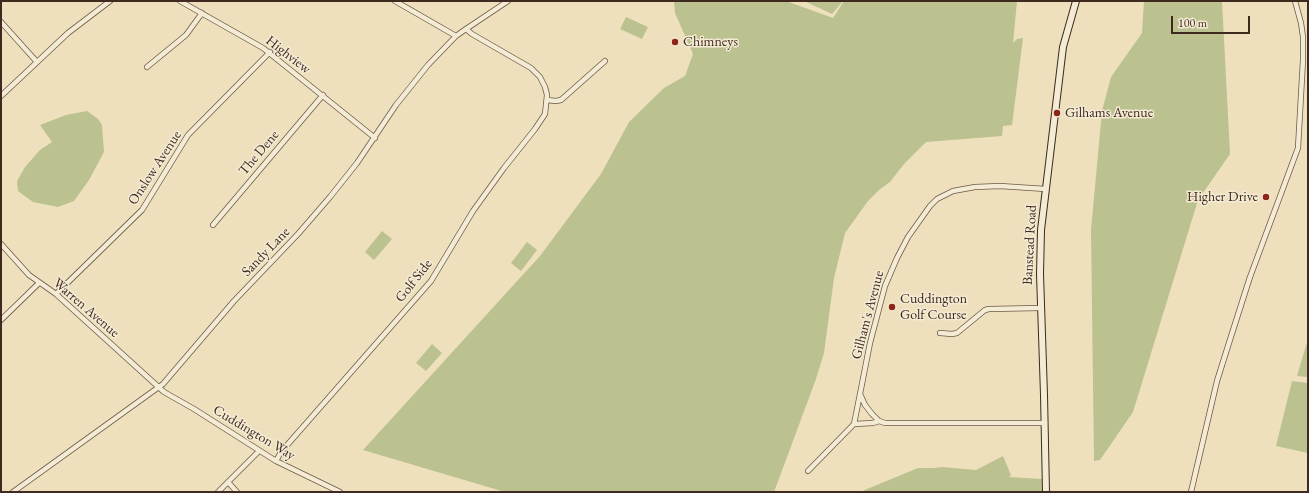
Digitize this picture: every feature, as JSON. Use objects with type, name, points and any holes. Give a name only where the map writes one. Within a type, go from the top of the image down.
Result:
[{"type":"street","points":[[1,96],[68,33],[110,1]]},
{"type":"street","name":"Highview","points":[[180,1],[270,52],[375,138]]},
{"type":"street","points":[[396,1],[456,36]]},
{"type":"street","name":"Sandy Lane","points":[[13,492],[167,381],[234,301],[309,222],[357,163],[411,84],[456,36],[508,1]]},
{"type":"street","name":"Banstead Road","points":[[1046,492],[1045,423],[1040,308],[1040,254],[1046,189],[1063,47],[1076,1]]},
{"type":"street","points":[[1191,492],[1214,395],[1228,346],[1250,277],[1298,148],[1303,67],[1303,37],[1301,24],[1294,1]]},
{"type":"street","points":[[147,67],[186,35],[202,13]]},
{"type":"street","points":[[1,22],[37,62]]},
{"type":"street","name":"Golf Side","points":[[276,461],[281,452],[431,281],[473,211],[545,114],[547,100],[546,92],[543,82],[536,73],[531,68],[472,34],[466,28]]},
{"type":"street","name":"Onslow Avenue","points":[[56,294],[142,210],[188,136],[270,52]]},
{"type":"street","points":[[547,100],[561,100],[605,61]]},
{"type":"street","name":"The Dene","points":[[213,225],[322,95]]},
{"type":"street","name":"Gilham's Avenue","points":[[854,424],[870,343],[886,286],[897,258],[908,237],[930,206],[937,199],[949,193],[975,187],[1000,186],[1046,189]]},
{"type":"street","name":"Warren Avenue","points":[[1,244],[29,275],[56,294],[159,387]]},
{"type":"street","points":[[1,320],[39,283]]},
{"type":"street","points":[[940,333],[957,333],[989,308],[1040,308]]},
{"type":"street","name":"Cuddington Way","points":[[159,387],[164,392],[194,409],[276,461],[340,492]]},
{"type":"street","points":[[860,394],[866,405],[879,421],[885,423],[1045,423]]},
{"type":"street","points":[[808,471],[854,424],[873,423],[879,421]]},
{"type":"street","points":[[218,492],[259,451]]},
{"type":"street","points":[[228,482],[237,492]]},
{"type":"green space","points":[[674,1],[786,1],[833,18],[844,1],[1017,1],[1013,43],[1017,39],[1023,38],[1012,125],[1003,126],[1002,136],[926,142],[904,164],[890,182],[868,201],[845,233],[834,278],[824,353],[816,379],[774,492],[505,492],[363,450],[540,256],[601,174],[629,122],[664,88],[685,76],[693,54],[675,13]]},
{"type":"green space","points":[[804,1],[843,1],[832,14]]},
{"type":"green space","points":[[1144,1],[1222,1],[1230,154],[1198,200],[1133,412],[1100,460],[1094,461],[1091,230],[1102,111],[1111,77],[1142,33]]},
{"type":"green space","points":[[626,17],[648,27],[642,39],[620,29]]},
{"type":"green space","points":[[87,111],[98,119],[102,125],[104,152],[89,180],[74,201],[58,207],[33,202],[18,191],[17,181],[25,167],[40,150],[52,142],[40,125],[66,115]]},
{"type":"green space","points":[[382,231],[392,239],[374,260],[365,252]]},
{"type":"green space","points":[[527,242],[537,250],[521,271],[511,263]]},
{"type":"green space","points":[[1308,339],[1308,377],[1297,376]]},
{"type":"green space","points":[[432,344],[442,353],[426,371],[416,363]]},
{"type":"green space","points":[[1292,381],[1308,383],[1308,453],[1276,446]]},
{"type":"green space","points":[[1003,456],[1011,475],[1009,477],[1042,479],[1043,492],[860,492],[918,468],[942,467],[976,470]]},
{"type":"place","name":"Chimneys","points":[[675,42]]},
{"type":"place","name":"Gilhams Avenue","points":[[1057,113]]},
{"type":"place","name":"Higher Drive","points":[[1266,197]]},
{"type":"place","name":"Cuddington Golf Course","points":[[892,307]]}]
